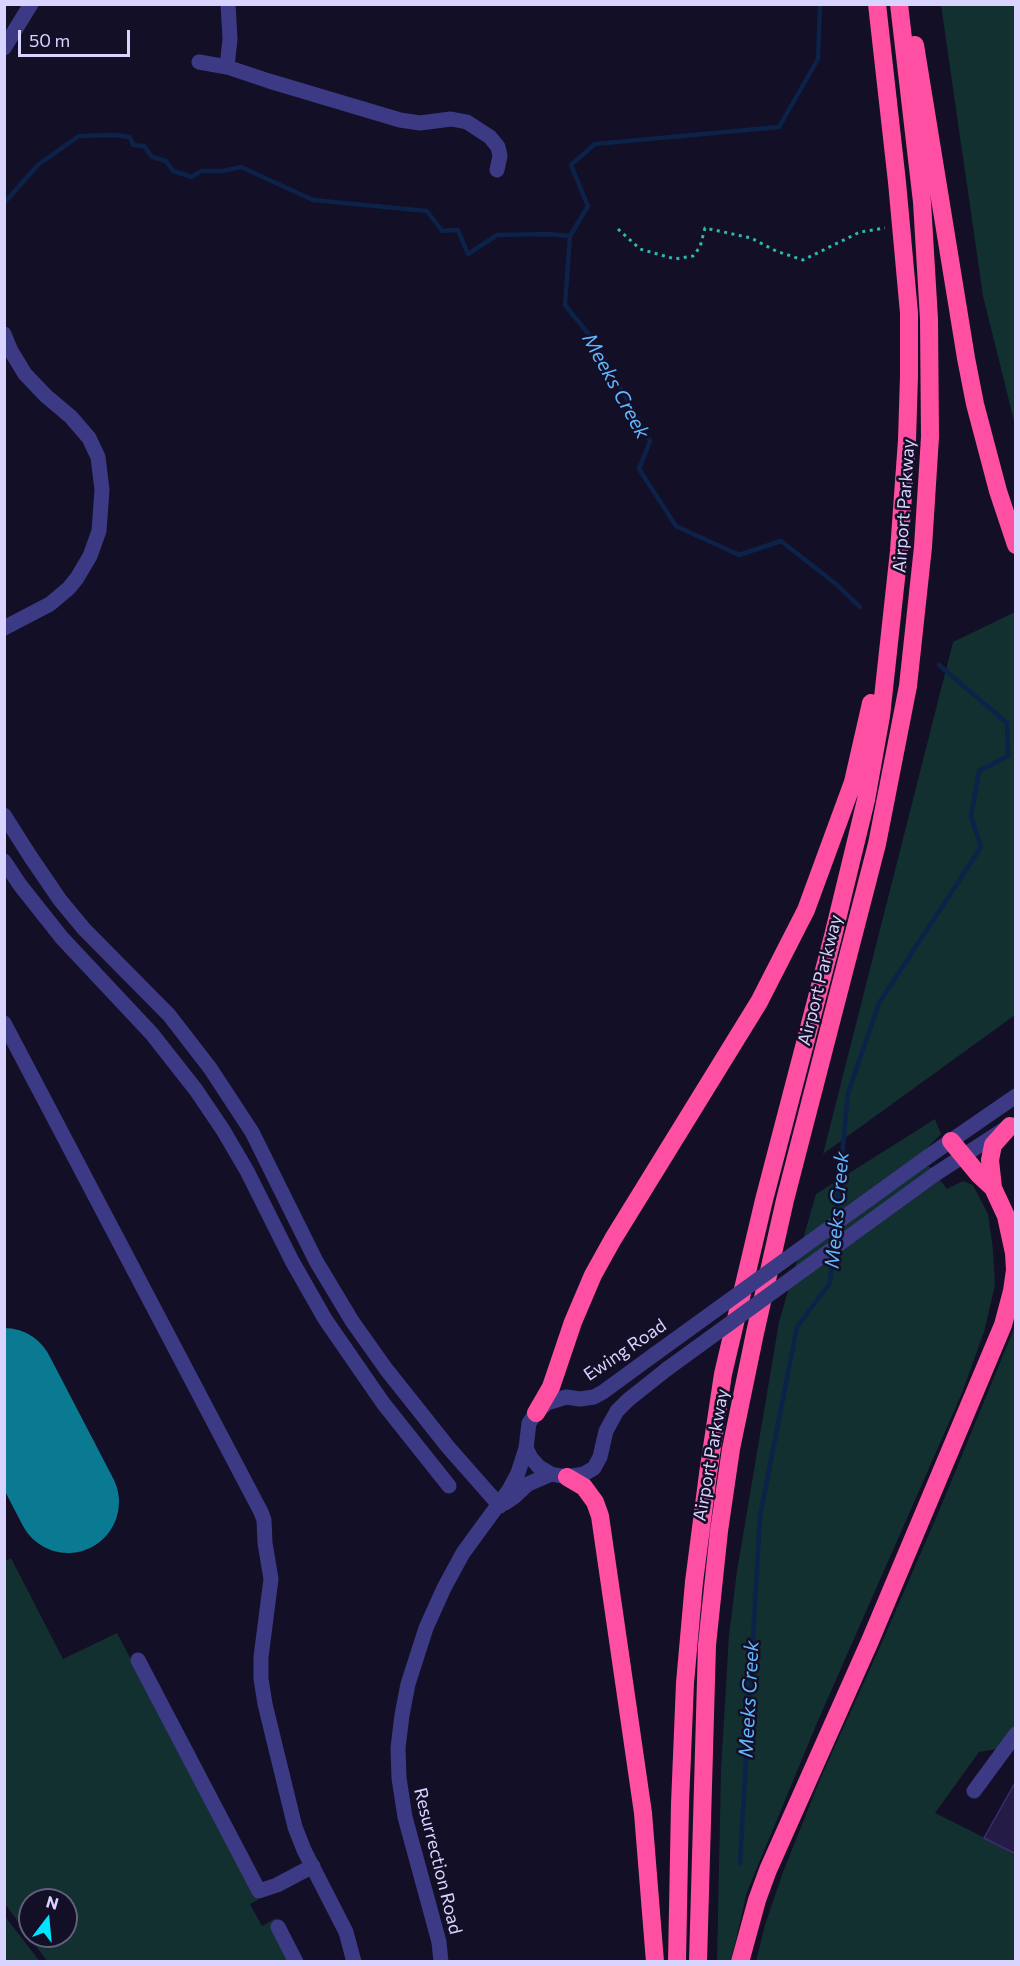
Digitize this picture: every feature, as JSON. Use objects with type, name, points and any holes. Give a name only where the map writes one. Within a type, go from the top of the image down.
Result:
[{"type":"highway","name":"Airport Parkway","points":[[677,1962],[685,1683],[700,1532],[723,1374],[764,1200],[866,800],[881,716],[899,551],[909,376],[909,313],[886,72],[877,4]]},
{"type":"highway","name":"Airport Parkway","points":[[698,1962],[707,1645],[719,1531],[731,1449],[785,1200],[877,844],[908,686],[923,547],[930,438],[929,319],[922,202],[899,4]]},
{"type":"highway","points":[[908,4],[968,369],[998,491],[1016,545]]},
{"type":"highway","points":[[536,1413],[551,1387],[573,1322],[593,1275],[759,1002],[806,910],[853,782],[891,617]]},
{"type":"highway","points":[[740,1962],[757,1900],[773,1859],[870,1641],[1003,1325],[1012,1292],[1014,1261],[1006,1216],[993,1188],[990,1161],[993,1145],[1013,1124]]},
{"type":"highway","points":[[957,1148],[993,1188]]},
{"type":"highway","points":[[559,1476],[584,1486],[600,1516],[643,1813],[655,1962]]},
{"type":"street","points":[[4,48],[31,4]]},
{"type":"street","points":[[227,67],[230,39],[228,4]]},
{"type":"street","points":[[200,62],[227,67],[400,120],[420,123],[450,118],[467,122],[490,137],[498,147],[500,156],[497,170]]},
{"type":"street","points":[[4,334],[25,374],[71,417],[89,438],[98,457],[102,490],[99,531],[90,556],[77,578],[50,604],[4,628]]},
{"type":"street","points":[[4,815],[60,900],[84,929],[169,1015],[216,1076],[252,1132],[316,1261],[352,1321],[386,1369],[448,1447],[500,1506]]},
{"type":"street","points":[[4,861],[62,938],[152,1034],[196,1090],[259,1192],[292,1261],[325,1319],[383,1403],[449,1486]]},
{"type":"street","points":[[4,1023],[264,1520],[271,1579],[261,1657],[262,1689],[295,1827],[346,1932],[354,1962]]},
{"type":"street","name":"Ewing Road","points":[[559,1476],[584,1474],[594,1468],[600,1457],[606,1431],[617,1411],[628,1400],[667,1369],[934,1175],[957,1148],[1016,1096]]},
{"type":"street","name":"Ewing Road","points":[[536,1413],[547,1403],[555,1400],[566,1397],[580,1399],[594,1397],[603,1392],[926,1158],[957,1148],[1013,1124]]},
{"type":"street","points":[[536,1413],[529,1423],[526,1448],[539,1467],[559,1476]]},
{"type":"street","name":"Resurrection Road","points":[[441,1962],[439,1942],[405,1817],[399,1778],[400,1737],[408,1684],[426,1628],[444,1588],[463,1553],[500,1506],[518,1473],[526,1448]]},
{"type":"street","name":"Resurrection Road","points":[[500,1506],[528,1484],[559,1476]]},
{"type":"street","points":[[138,1660],[259,1891],[277,1885],[313,1866]]},
{"type":"street","points":[[974,1791],[1016,1734]]},
{"type":"street","points":[[278,1928],[296,1962]]},
{"type":"path","points":[[618,229],[640,249],[675,259],[693,256],[700,247],[705,228],[751,238],[776,251],[803,260],[860,232],[901,225]]},
{"type":"green space","points":[[941,5],[1015,5],[1015,425],[983,296]]},
{"type":"green space","points":[[1015,612],[1015,1015],[823,1154],[953,642]]},
{"type":"green space","points":[[935,1119],[941,1134],[920,1155],[947,1189],[963,1181],[973,1185],[988,1214],[995,1285],[984,1332],[962,1393],[817,1723],[747,1892],[731,1961],[717,1962],[721,1770],[729,1635],[737,1571],[779,1322],[816,1194]]},
{"type":"green space","points":[[1015,1326],[1015,1746],[979,1752],[935,1813],[1015,1853],[1015,1961],[756,1962],[765,1925],[783,1872],[821,1777],[939,1511]]},
{"type":"green space","points":[[11,1558],[63,1659],[117,1633],[258,1900],[250,1904],[262,1926],[276,1918],[280,1924],[291,1961],[47,1961],[37,1948],[78,1948],[78,1888],[18,1888],[18,1922],[5,1904],[4,1562]]},
{"type":"green space","points":[[4,1915],[18,1933],[18,1948],[30,1948],[40,1961],[5,1961]]},
{"type":"building","points":[[1016,1781],[1016,1854],[984,1838]]},
{"type":"waterway","name":"Meeks Creek","points":[[820,4],[818,59],[779,127],[595,144],[571,165],[588,206],[570,236],[565,305],[595,342],[650,441],[639,469],[676,526],[739,555],[781,541],[836,584],[860,607]]},
{"type":"waterway","points":[[4,203],[39,164],[79,136],[114,135],[130,137],[133,145],[144,146],[152,157],[166,161],[173,171],[192,177],[201,171],[223,171],[241,167],[313,200],[427,211],[442,231],[458,230],[468,254],[497,235],[570,236]]},
{"type":"waterway","name":"Meeks Creek","points":[[836,1220],[848,1093],[879,1003],[981,847],[971,816],[979,771],[1008,756],[1007,723],[939,665]]},
{"type":"waterway","name":"Meeks Creek","points":[[740,1863],[760,1516],[797,1327],[830,1283],[833,1252]]},
{"type":"runway","points":[[4,1379],[68,1502]]}]
